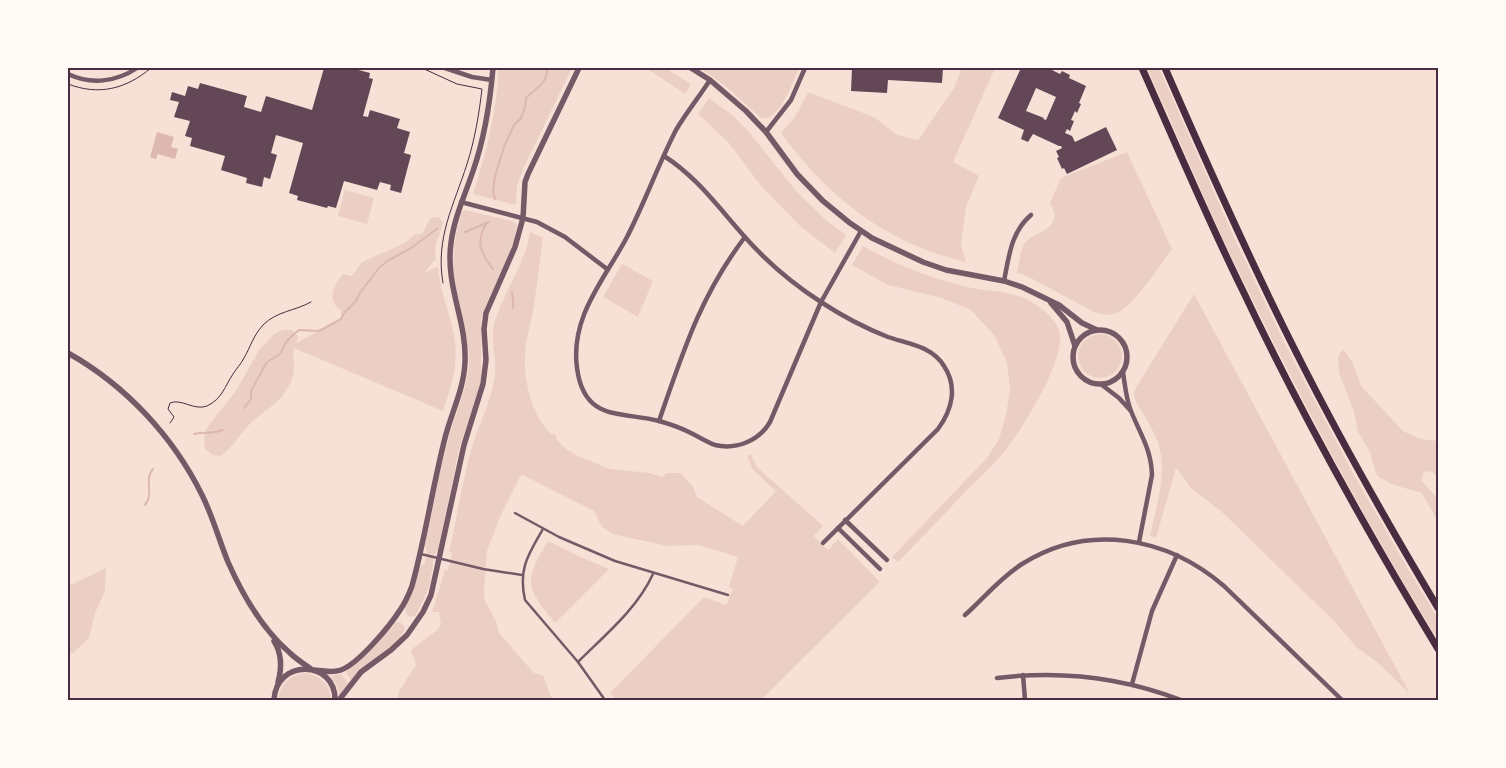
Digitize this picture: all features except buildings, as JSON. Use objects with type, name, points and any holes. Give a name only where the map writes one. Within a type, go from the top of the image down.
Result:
[{"type":"main road","points":[[1142,68],[1218,240],[1279,365],[1359,514],[1438,649]]},
{"type":"main road","points":[[1164,68],[1231,218],[1296,352],[1370,491],[1438,608]]},
{"type":"street","points":[[68,74],[83,80],[103,81],[124,75],[137,68]]},
{"type":"street","points":[[445,68],[472,77],[492,80]]},
{"type":"street","points":[[277,686],[291,672],[304,669],[335,671],[348,666],[388,626],[406,601],[412,586],[443,445],[462,386],[465,364],[464,334],[452,290],[449,267],[453,228],[485,131],[492,68]]},
{"type":"street","points":[[339,700],[361,672],[395,646],[412,628],[423,612],[430,595],[465,440],[483,384],[486,360],[484,329],[486,313],[514,252],[523,218],[525,182],[528,174],[579,68]]},
{"type":"street","points":[[691,68],[710,80],[746,110],[766,132],[797,174],[816,194],[835,212],[861,231],[882,244],[923,262],[946,270],[1004,281],[1022,287],[1059,305],[1082,323],[1097,330],[1112,333],[1123,343],[1127,357],[1123,372],[1131,411],[1144,438],[1152,464],[1152,474],[1139,542]]},
{"type":"street","points":[[766,132],[791,100],[806,68]]},
{"type":"street","points":[[710,80],[688,111],[664,156],[626,239],[588,304],[578,331],[575,352],[577,370],[582,386],[591,401],[606,411],[617,415],[659,421],[714,444],[738,445],[758,436],[770,422],[821,302],[861,231]]},
{"type":"street","points":[[664,156],[698,182],[745,237],[779,270],[821,302],[862,325],[888,337],[924,348],[932,353],[944,365],[951,382],[950,408],[938,428],[823,543]]},
{"type":"street","points":[[461,202],[537,222],[565,237],[607,269]]},
{"type":"street","points":[[1004,281],[1015,234],[1031,214]]},
{"type":"street","points":[[659,421],[694,323],[723,266],[745,237]]},
{"type":"street","points":[[1050,301],[1067,322],[1074,346]]},
{"type":"street","points":[[1097,330],[1084,334],[1074,346],[1072,362],[1075,370],[1086,381],[1102,385],[1119,398],[1131,411]]},
{"type":"street","points":[[68,353],[101,374],[122,391],[154,423],[170,443],[197,485],[235,576],[277,646],[281,659],[280,674],[274,700]]},
{"type":"street","points":[[1102,385],[1110,383],[1123,372]]},
{"type":"street","points":[[846,520],[887,560]]},
{"type":"street","points":[[838,528],[880,569]]},
{"type":"street","points":[[965,615],[1006,576],[1022,564],[1045,552],[1092,540],[1139,542],[1177,554],[1198,566],[1224,586],[1342,700]]},
{"type":"street","points":[[1132,684],[1152,611],[1177,554]]},
{"type":"street","points":[[268,630],[290,654],[312,670],[325,676],[335,692],[335,700]]},
{"type":"street","points":[[997,678],[1061,674],[1085,676],[1132,684],[1181,700]]},
{"type":"street","points":[[1023,675],[1026,700]]},
{"type":"lane","points":[[515,513],[543,529],[594,553],[653,574],[728,595]]},
{"type":"lane","points":[[543,529],[526,562],[522,575],[522,588],[525,600],[578,662],[605,700]]},
{"type":"lane","points":[[419,554],[483,569],[522,575]]},
{"type":"lane","points":[[578,662],[631,608],[653,574]]},
{"type":"path","points":[[146,72],[151,68]]},
{"type":"path","points":[[422,68],[457,84],[482,89],[472,147],[443,237],[441,261],[444,283]]},
{"type":"path","points":[[170,423],[174,417],[168,409],[170,403],[175,402],[201,408],[215,401],[226,388],[232,374],[244,358],[253,337],[264,324],[277,315],[311,302]]},
{"type":"shaded area","points":[[499,68],[572,68],[523,169],[517,186],[516,205],[473,194],[490,132]]},
{"type":"shaded area","points":[[650,68],[665,68],[691,84],[685,94],[649,70]]},
{"type":"shaded area","points":[[700,68],[799,68],[780,108],[768,118],[761,118],[724,85]]},
{"type":"shaded area","points":[[962,68],[995,68],[953,162],[979,176],[966,207],[961,244],[966,263],[926,250],[904,240],[863,216],[827,187],[781,133],[795,117],[808,92],[874,117],[897,135],[918,140],[953,90]]},
{"type":"shaded area","points":[[1147,68],[1159,68],[1233,235],[1285,344],[1354,475],[1438,619],[1438,640],[1352,492],[1272,340],[1222,237]]},
{"type":"shaded area","points":[[709,98],[732,115],[749,132],[797,192],[826,220],[846,235],[835,253],[801,227],[761,186],[728,142],[698,114]]},
{"type":"shaded area","points":[[157,132],[174,137],[171,147],[178,149],[175,159],[158,154],[156,159],[150,157]]},
{"type":"shaded area","points":[[1127,152],[1172,249],[1131,302],[1124,309],[1111,315],[1094,312],[1027,276],[1017,273],[1025,243],[1047,229],[1054,219],[1054,212],[1050,203],[1061,178]]},
{"type":"shaded area","points":[[345,190],[374,198],[367,224],[338,216]]},
{"type":"shaded area","points":[[465,210],[512,221],[517,227],[512,248],[481,319],[481,378],[478,393],[459,449],[438,550],[435,553],[429,588],[416,615],[411,617],[407,615],[405,608],[414,589],[420,567],[425,563],[427,552],[425,546],[439,476],[468,374],[468,348],[455,287],[453,265],[456,233],[462,212]]},
{"type":"shaded area","points":[[439,217],[443,222],[436,243],[436,259],[424,273],[438,266],[454,335],[456,355],[454,373],[443,411],[294,348],[292,379],[277,402],[254,420],[221,456],[213,455],[205,449],[206,429],[235,392],[260,349],[274,334],[283,330],[292,330],[298,336],[296,343],[341,319],[341,310],[336,307],[333,293],[343,274],[352,276],[362,262],[405,243],[414,235],[423,233],[430,218]]},
{"type":"shaded area","points":[[530,232],[543,238],[534,306],[526,344],[526,380],[532,403],[543,425],[551,434],[555,434],[557,440],[566,449],[610,469],[649,473],[662,477],[667,473],[680,473],[692,485],[697,497],[743,526],[776,491],[753,470],[747,456],[751,454],[757,467],[823,526],[814,536],[828,550],[838,539],[880,582],[761,700],[616,700],[610,693],[704,597],[726,605],[733,589],[729,587],[738,557],[699,545],[667,546],[613,534],[602,527],[594,511],[523,475],[520,477],[500,517],[487,551],[485,601],[496,621],[499,633],[534,673],[543,675],[554,700],[397,700],[399,691],[416,665],[411,650],[441,625],[439,612],[432,612],[445,570],[448,570],[452,553],[449,552],[468,462],[494,381],[494,324],[524,256]]},
{"type":"shaded area","points":[[863,246],[889,260],[930,276],[972,288],[1009,293],[1026,299],[1052,318],[1058,328],[1060,340],[1058,354],[1044,389],[1008,447],[898,562],[892,557],[987,458],[999,439],[1006,415],[1010,389],[1007,362],[994,335],[970,309],[938,297],[888,285],[852,265]]},
{"type":"shaded area","points":[[622,264],[653,281],[638,317],[603,297]]},
{"type":"shaded area","points":[[1194,294],[1409,693],[1377,662],[1356,647],[1337,624],[1223,513],[1191,488],[1176,468],[1156,538],[1150,536],[1160,490],[1161,454],[1154,433],[1136,402],[1135,389]]},
{"type":"shaded area","points":[[1100,334],[1112,338],[1118,344],[1122,356],[1118,368],[1112,374],[1100,378],[1088,374],[1082,368],[1078,356],[1082,344],[1088,338]]},
{"type":"shaded area","points":[[1343,349],[1352,362],[1362,387],[1403,431],[1420,439],[1438,441],[1438,476],[1430,471],[1424,472],[1421,480],[1438,499],[1438,522],[1422,493],[1394,485],[1376,474],[1370,452],[1358,432],[1354,411],[1339,373],[1338,357]]},
{"type":"shaded area","points":[[548,541],[609,569],[555,623],[538,601],[531,584],[534,566]]},
{"type":"shaded area","points":[[106,568],[105,591],[95,613],[89,638],[73,653],[68,652],[68,586]]},
{"type":"shaded area","points":[[400,622],[405,630],[400,637],[351,680],[346,672],[395,623]]},
{"type":"shaded area","points":[[306,673],[316,676],[327,685],[331,700],[278,700],[281,689],[286,681]]},
{"type":"shaded area","points":[[341,674],[348,683],[340,695],[336,684],[330,676]]},
{"type":"waterway","points":[[495,199],[493,191],[495,176],[504,147],[514,125],[521,118],[526,98],[546,78],[547,68]]},
{"type":"waterway","points":[[465,232],[489,222]]},
{"type":"waterway","points":[[486,224],[480,242],[485,258],[493,269]]},
{"type":"waterway","points":[[244,408],[251,399],[251,391],[267,362],[280,354],[287,341],[293,335],[299,330],[319,331],[341,319],[379,268],[438,228]]},
{"type":"waterway","points":[[512,292],[513,308]]},
{"type":"waterway","points":[[194,434],[223,430]]},
{"type":"waterway","points":[[145,505],[149,496],[150,473],[153,469]]}]
